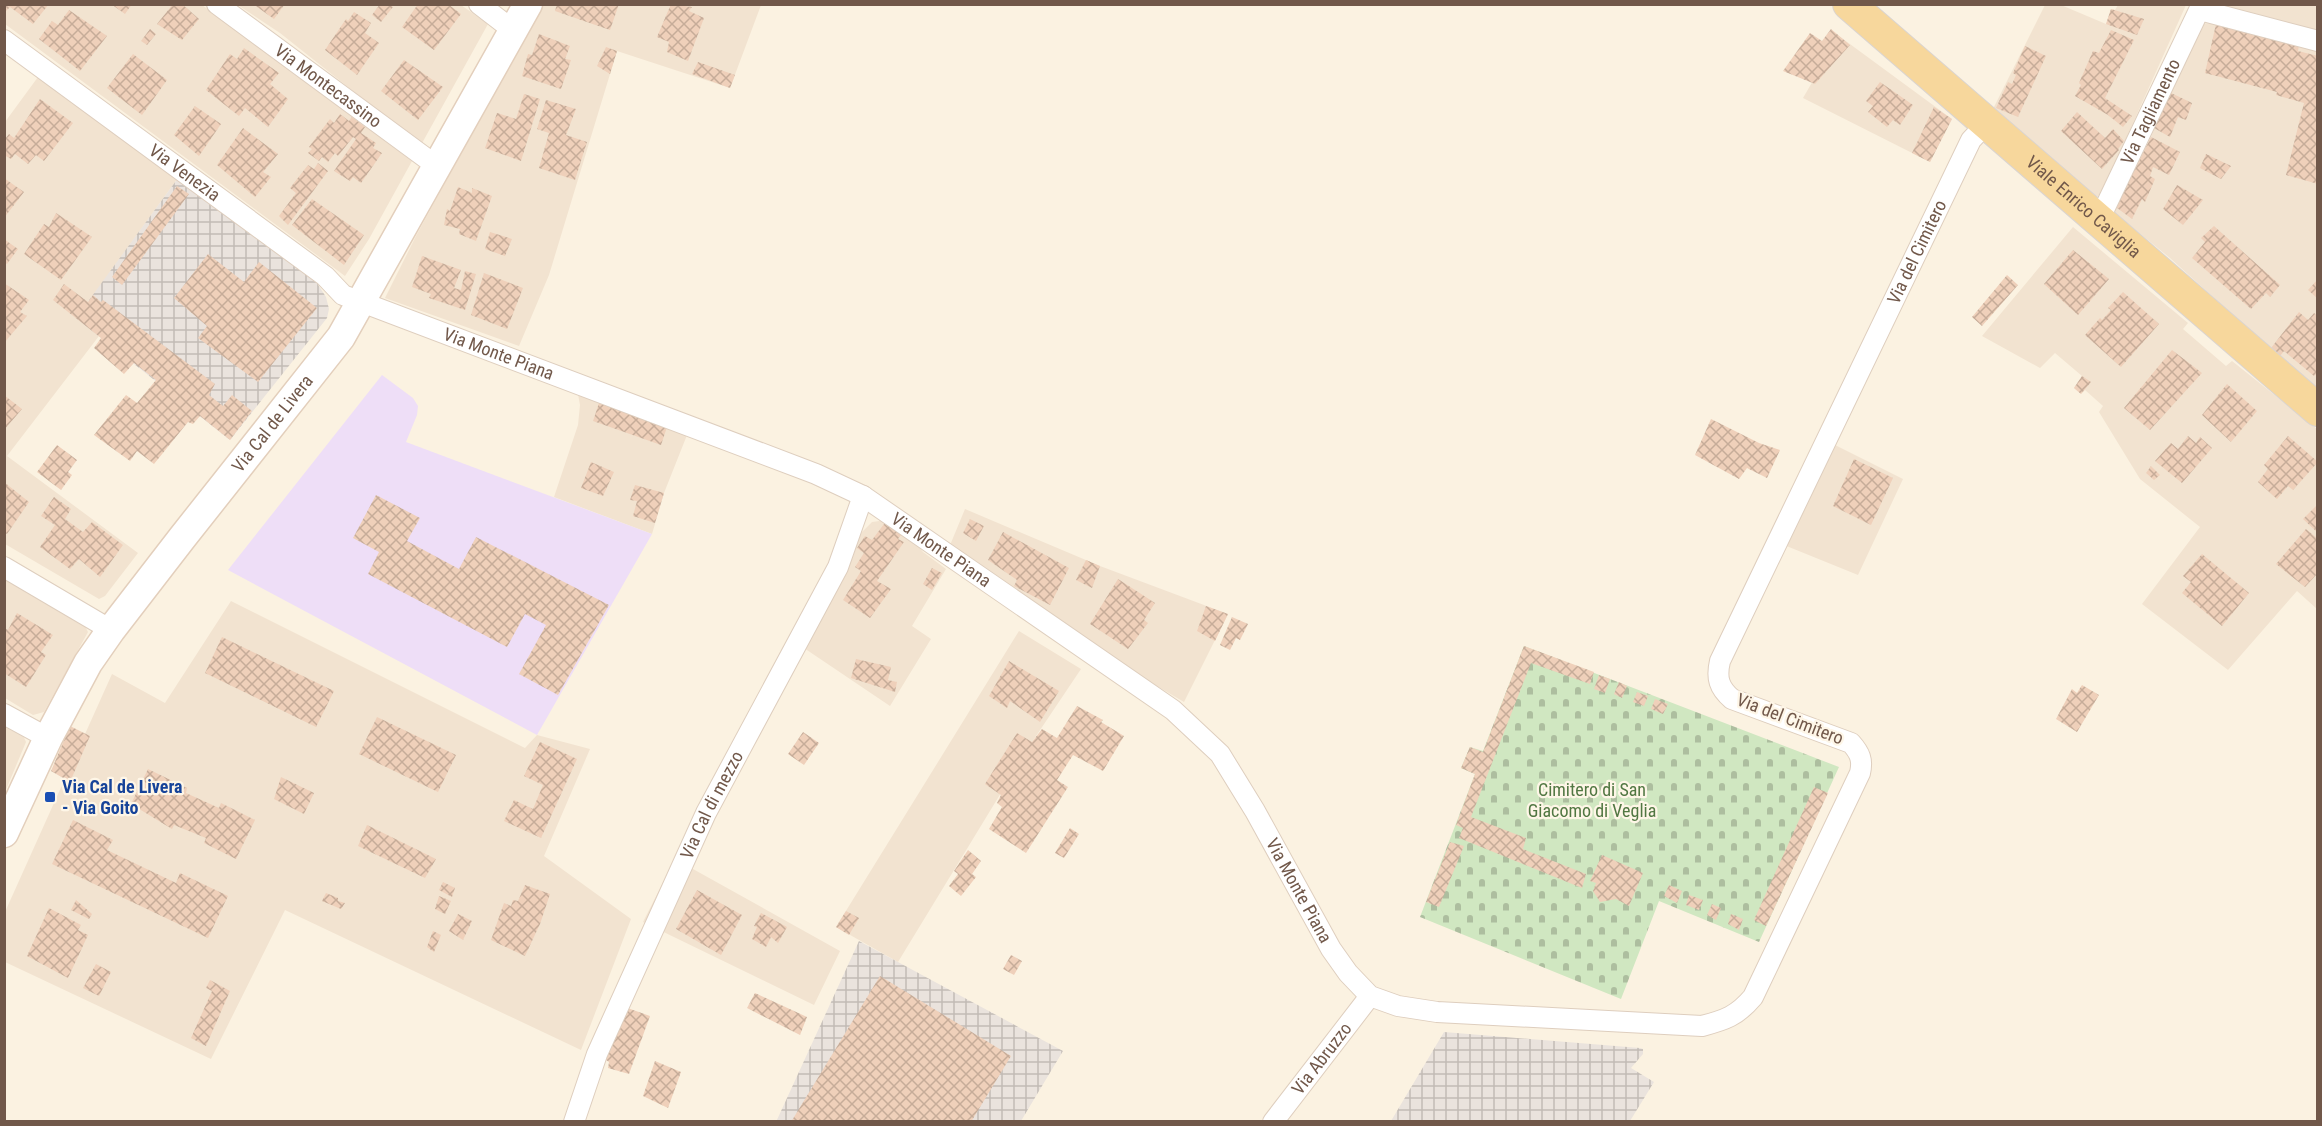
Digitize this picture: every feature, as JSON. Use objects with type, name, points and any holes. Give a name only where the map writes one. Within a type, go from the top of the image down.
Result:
[{"type":"main road","name":"Viale Enrico Caviglia","points":[[1849,4],[2318,410]]},
{"type":"street","name":"Via Montecassino","points":[[217,4],[438,167]]},
{"type":"street","points":[[479,4],[514,31]]},
{"type":"street","name":"Via Cal de Livera","points":[[4,833],[72,690],[111,630],[341,337],[528,4]]},
{"type":"street","points":[[2201,7],[2318,41]]},
{"type":"street","name":"Via Tagliamento","points":[[2099,220],[2201,7]]},
{"type":"street","name":"Via Venezia","points":[[4,40],[325,276],[343,295],[362,303]]},
{"type":"street","name":"Via del Cimitero","points":[[1370,996],[1398,1006],[1437,1012],[1702,1026],[1722,1021],[1741,1011],[1753,997],[1860,773],[1863,762],[1858,750],[1851,742],[1732,699],[1721,690],[1717,675],[1720,662],[1971,140],[1987,123]]},
{"type":"street","name":"Via Monte Piana","points":[[362,303],[816,474],[863,496],[1173,710],[1220,754],[1255,811],[1331,949],[1348,973],[1370,996]]},
{"type":"street","name":"Via Cal di mezzo","points":[[574,1122],[597,1054],[706,813],[838,567],[863,496]]},
{"type":"street","points":[[4,567],[111,630]]},
{"type":"street","points":[[4,714],[48,738]]},
{"type":"street","name":"Via Abruzzo","points":[[1274,1122],[1370,996]]},
{"type":"shaded area","points":[[5,5],[202,5],[412,161],[369,239],[345,276],[5,24]]},
{"type":"shaded area","points":[[238,5],[461,5],[488,24],[421,145],[280,33]]},
{"type":"shaded area","points":[[542,5],[761,5],[730,88],[617,51],[549,275],[519,346],[385,298],[416,236]]},
{"type":"shaded area","points":[[2045,5],[2061,5],[2106,24],[2111,9],[2115,10],[2118,5],[2186,5],[2102,192],[2096,198],[1993,109]]},
{"type":"shaded area","points":[[2209,5],[2317,5],[2317,33]]},
{"type":"shaded area","points":[[2200,23],[2216,24],[2317,50],[2317,391],[2170,258],[2111,210],[2133,160],[2138,162],[2151,137]]},
{"type":"shaded area","points":[[1839,36],[1952,119],[1930,162],[1803,98]]},
{"type":"shaded area","points":[[38,77],[178,178],[77,318],[99,336],[7,456],[138,553],[105,596],[99,599],[5,544],[5,122]]},
{"type":"shaded area","points":[[178,178],[317,283],[326,297],[329,309],[327,318],[230,440],[76,318]]},
{"type":"shaded area","points":[[2073,227],[2188,323],[2183,329],[2226,366],[2232,361],[2317,429],[2317,609],[2297,591],[2228,670],[2142,604],[2200,527],[2140,479],[2099,412],[2103,406],[2085,390],[2081,394],[2074,388],[2082,376],[2055,353],[2040,368],[1982,336]]},
{"type":"shaded area","points":[[382,375],[413,398],[418,406],[417,415],[406,442],[652,534],[537,735],[228,570]]},
{"type":"shaded area","points":[[577,389],[691,425],[664,493],[652,534],[554,497],[578,425],[580,405]]},
{"type":"shaded area","points":[[1835,445],[1903,479],[1858,575],[1784,545]]},
{"type":"shaded area","points":[[965,509],[1100,566],[1228,614],[1184,702],[1069,634],[948,550]]},
{"type":"shaded area","points":[[887,520],[905,530],[923,552],[946,569],[912,626],[931,639],[890,706],[801,646],[862,532],[872,522]]},
{"type":"shaded area","points":[[5,577],[83,622],[88,632],[44,712],[33,715],[5,698]]},
{"type":"shaded area","points":[[231,601],[525,748],[537,735],[590,749],[544,856],[631,919],[581,1050],[285,910],[211,1059],[5,962],[5,912],[112,674],[165,703]]},
{"type":"shaded area","points":[[1019,631],[1081,669],[1032,742],[898,962],[836,927]]},
{"type":"shaded area","points":[[5,722],[22,733],[26,742],[5,792]]},
{"type":"shaded area","points":[[675,859],[840,951],[814,1005],[643,922]]},
{"type":"shaded area","points":[[859,941],[1063,1051],[1021,1121],[776,1122]]},
{"type":"shaded area","points":[[1444,1032],[1640,1048],[1643,1049],[1643,1054],[1631,1068],[1654,1082],[1630,1121],[1391,1121]]},
{"type":"green space","name":"Cimitero di San Giacomo di Veglia","points":[[1524,646],[1839,767],[1759,942],[1659,901],[1621,999],[1420,917],[1475,774],[1461,768],[1470,747],[1483,751]]},
{"type":"building","points":[[4,4],[49,4],[33,24],[10,7],[4,13]]},
{"type":"building","points":[[111,4],[132,4],[125,14]]},
{"type":"building","points":[[173,4],[182,4],[199,19],[182,40],[157,24]]},
{"type":"building","points":[[253,4],[285,4],[274,19]]},
{"type":"building","points":[[380,4],[389,4],[393,7],[381,22],[372,15]]},
{"type":"building","points":[[418,4],[448,4],[461,14],[434,50],[402,27]]},
{"type":"building","points":[[557,4],[619,4],[610,30],[555,11]]},
{"type":"building","points":[[671,4],[692,7],[689,11],[704,18],[688,61],[667,52],[669,42],[657,37]]},
{"type":"building","points":[[2111,9],[2144,19],[2137,35],[2106,24]]},
{"type":"building","points":[[69,10],[107,36],[80,71],[39,39],[52,21],[58,25]]},
{"type":"building","points":[[354,12],[371,23],[365,33],[379,43],[357,75],[325,50],[346,19],[348,21]]},
{"type":"building","points":[[2216,24],[2299,45],[2298,51],[2318,56],[2318,184],[2286,175],[2304,103],[2276,95],[2277,92],[2205,73]]},
{"type":"building","points":[[150,29],[156,34],[147,45],[141,41]]},
{"type":"building","points":[[1831,29],[1850,45],[1815,84],[1783,71],[1810,33],[1822,41]]},
{"type":"building","points":[[2111,30],[2134,40],[2105,98],[2132,116],[2123,127],[2108,115],[2075,96],[2093,51],[2099,53]]},
{"type":"building","points":[[539,34],[570,46],[565,59],[571,60],[561,89],[522,76],[528,54],[532,55]]},
{"type":"building","points":[[2025,46],[2046,56],[2018,117],[1996,108],[2008,82],[2012,84],[2016,75],[2013,73]]},
{"type":"building","points":[[606,47],[617,51],[610,74],[597,66]]},
{"type":"building","points":[[244,48],[279,73],[270,84],[288,99],[268,127],[245,108],[239,116],[206,90],[230,54],[237,59]]},
{"type":"building","points":[[133,54],[167,80],[142,115],[107,88]]},
{"type":"building","points":[[404,60],[443,87],[418,120],[381,91]]},
{"type":"building","points":[[698,62],[735,75],[730,88],[692,74]]},
{"type":"building","points":[[1880,82],[1913,105],[1900,125],[1893,120],[1887,127],[1868,112],[1873,106],[1866,101]]},
{"type":"building","points":[[2169,92],[2192,103],[2186,120],[2178,117],[2170,137],[2154,128]]},
{"type":"building","points":[[524,94],[540,99],[521,161],[485,148],[497,113],[516,119]]},
{"type":"building","points":[[40,99],[73,123],[44,161],[36,155],[28,164],[15,154],[11,159],[4,155],[4,140],[9,134],[14,138]]},
{"type":"building","points":[[546,100],[576,109],[566,135],[587,142],[575,180],[539,168],[549,133],[537,129]]},
{"type":"building","points":[[195,106],[221,124],[199,156],[174,135]]},
{"type":"building","points":[[1934,107],[1952,119],[1930,162],[1912,153]]},
{"type":"building","points":[[2077,112],[2105,138],[2113,129],[2124,141],[2102,169],[2061,131]]},
{"type":"building","points":[[340,114],[349,121],[352,117],[365,127],[361,133],[376,143],[373,148],[382,153],[361,183],[353,177],[350,181],[334,171],[356,139],[353,137],[338,156],[335,153],[328,162],[322,157],[319,161],[308,153],[312,149],[309,147],[330,119],[334,123]]},
{"type":"building","points":[[243,128],[278,154],[263,172],[271,177],[255,197],[217,165]]},
{"type":"building","points":[[2151,137],[2180,152],[2169,175],[2153,167],[2150,176],[2155,179],[2145,202],[2142,199],[2132,219],[2113,205],[2133,160],[2138,163]]},
{"type":"building","points":[[2206,154],[2231,166],[2221,179],[2200,168]]},
{"type":"building","points":[[318,163],[328,171],[288,225],[279,216],[296,193],[290,188],[308,165],[314,169]]},
{"type":"building","points":[[4,178],[24,192],[4,218]]},
{"type":"building","points":[[2177,185],[2203,200],[2183,225],[2163,209]]},
{"type":"building","points":[[177,186],[189,194],[122,285],[112,277]]},
{"type":"building","points":[[458,187],[472,193],[472,188],[492,196],[476,241],[459,234],[460,229],[444,225],[447,209],[450,211]]},
{"type":"building","points":[[312,199],[364,235],[344,265],[292,225]]},
{"type":"building","points":[[56,213],[92,237],[61,280],[24,254],[44,224],[49,227]]},
{"type":"building","points":[[2214,226],[2280,285],[2270,297],[2266,293],[2251,309],[2192,258],[2205,242],[2201,238]]},
{"type":"building","points":[[490,232],[512,239],[505,256],[485,249]]},
{"type":"building","points":[[4,239],[18,249],[7,264],[4,262]]},
{"type":"building","points":[[2073,250],[2109,279],[2078,315],[2044,284]]},
{"type":"building","points":[[208,254],[244,282],[259,262],[317,308],[258,382],[198,338],[207,326],[174,298]]},
{"type":"building","points":[[422,256],[461,270],[454,288],[461,290],[465,271],[476,274],[465,310],[429,298],[431,294],[412,287]]},
{"type":"building","points":[[484,273],[523,288],[507,329],[471,315]]},
{"type":"building","points":[[2007,275],[2018,285],[1982,326],[1972,317]]},
{"type":"building","points":[[2318,279],[2318,299],[2308,290]]},
{"type":"building","points":[[4,283],[29,300],[20,312],[27,316],[4,343]]},
{"type":"building","points":[[64,284],[88,302],[93,295],[101,302],[103,300],[215,384],[209,395],[223,406],[232,395],[252,411],[230,440],[200,416],[193,424],[188,422],[154,464],[137,451],[130,461],[94,435],[126,395],[137,403],[156,380],[134,363],[124,374],[94,348],[101,338],[53,300]]},
{"type":"building","points":[[2123,292],[2159,324],[2121,367],[2085,335],[2100,318],[2102,320],[2111,310],[2108,308]]},
{"type":"building","points":[[2299,312],[2308,320],[2314,313],[2318,316],[2318,373],[2314,376],[2284,351],[2280,356],[2271,348]]},
{"type":"building","points":[[2172,350],[2202,373],[2150,430],[2124,408]]},
{"type":"building","points":[[2082,376],[2091,382],[2081,394],[2074,388]]},
{"type":"building","points":[[2227,384],[2257,411],[2231,442],[2202,415]]},
{"type":"building","points":[[4,395],[22,409],[4,430]]},
{"type":"building","points":[[601,397],[669,421],[661,445],[593,421]]},
{"type":"building","points":[[1711,419],[1759,443],[1780,450],[1767,478],[1747,468],[1739,479],[1695,455]]},
{"type":"building","points":[[2188,436],[2196,443],[2200,437],[2212,448],[2182,483],[2155,461],[2171,443],[2178,449]]},
{"type":"building","points":[[2288,436],[2318,462],[2293,490],[2288,486],[2277,499],[2258,482],[2268,469],[2264,465]]},
{"type":"building","points":[[57,445],[77,460],[68,472],[72,475],[61,490],[37,472]]},
{"type":"building","points":[[1854,459],[1893,478],[1871,525],[1833,506]]},
{"type":"building","points":[[591,462],[614,472],[603,496],[581,488]]},
{"type":"building","points":[[2151,466],[2160,475],[2154,480],[2146,473]]},
{"type":"building","points":[[4,482],[29,502],[7,534],[4,532]]},
{"type":"building","points":[[635,485],[664,493],[655,523],[633,516],[637,501],[630,500]]},
{"type":"building","points":[[376,495],[420,518],[407,541],[459,569],[476,537],[609,605],[558,695],[519,674],[546,625],[525,614],[507,647],[368,574],[379,552],[353,538]]},
{"type":"building","points":[[54,497],[71,509],[65,519],[83,532],[92,522],[123,545],[100,577],[79,559],[70,569],[40,547],[55,525],[41,516]]},
{"type":"building","points":[[2318,504],[2318,533],[2303,519]]},
{"type":"building","points":[[970,519],[984,526],[976,541],[963,533]]},
{"type":"building","points":[[887,520],[905,530],[898,539],[904,542],[877,581],[891,589],[870,618],[843,600],[861,571],[855,567],[864,553],[857,548],[865,536],[872,540]]},
{"type":"building","points":[[2306,529],[2318,539],[2318,573],[2305,587],[2276,564]]},
{"type":"building","points":[[1003,532],[1069,568],[1050,605],[1014,586],[1017,580],[988,560]]},
{"type":"building","points":[[2202,554],[2249,593],[2222,626],[2182,593],[2191,582],[2183,576]]},
{"type":"building","points":[[1086,560],[1100,566],[1092,588],[1076,580]]},
{"type":"building","points":[[932,568],[942,573],[932,590],[923,584]]},
{"type":"building","points":[[1118,579],[1155,603],[1144,620],[1148,623],[1128,649],[1090,624]]},
{"type":"building","points":[[1206,606],[1228,614],[1215,641],[1197,631]]},
{"type":"building","points":[[17,613],[53,635],[41,652],[46,655],[26,687],[4,673],[4,628],[8,630]]},
{"type":"building","points":[[1232,617],[1248,624],[1240,640],[1236,638],[1230,650],[1220,645]]},
{"type":"building","points":[[222,637],[334,691],[316,727],[205,673]]},
{"type":"building","points":[[1524,646],[1594,672],[1590,684],[1531,663],[1471,817],[1526,838],[1523,849],[1586,874],[1582,888],[1459,838],[1463,828],[1456,825],[1475,774],[1461,768],[1470,747],[1483,752]]},
{"type":"building","points":[[856,659],[891,667],[888,680],[897,682],[895,692],[851,678]]},
{"type":"building","points":[[1009,661],[1059,691],[1040,722],[1010,701],[1007,708],[989,696]]},
{"type":"building","points":[[1599,675],[1610,679],[1605,693],[1594,689]]},
{"type":"building","points":[[1619,682],[1627,686],[1622,698],[1614,694]]},
{"type":"building","points":[[2082,685],[2099,695],[2077,732],[2056,719],[2072,689],[2077,693]]},
{"type":"building","points":[[1637,692],[1648,696],[1644,706],[1633,702]]},
{"type":"building","points":[[1655,699],[1668,704],[1663,714],[1651,709]]},
{"type":"building","points":[[1077,706],[1103,720],[1101,722],[1124,736],[1103,771],[1073,755],[1057,780],[1068,787],[1026,853],[989,829],[1002,807],[997,803],[1001,795],[985,784],[1017,733],[1032,742],[1042,729],[1057,738]]},
{"type":"building","points":[[377,717],[456,755],[438,792],[359,754]]},
{"type":"building","points":[[70,726],[90,736],[70,782],[51,771]]},
{"type":"building","points":[[803,732],[819,743],[804,765],[788,754]]},
{"type":"building","points":[[540,742],[577,759],[541,838],[504,821],[514,800],[533,809],[543,785],[524,776]]},
{"type":"building","points":[[148,769],[187,788],[186,793],[219,808],[221,803],[255,820],[236,859],[204,843],[206,838],[174,825],[172,829],[131,804]]},
{"type":"building","points":[[281,777],[314,793],[304,814],[274,799]]},
{"type":"building","points":[[1814,787],[1828,793],[1766,926],[1754,920]]},
{"type":"building","points":[[73,820],[113,840],[107,850],[176,883],[180,873],[228,896],[208,938],[52,864]]},
{"type":"building","points":[[367,825],[436,859],[425,878],[358,846]]},
{"type":"building","points":[[1070,828],[1079,834],[1064,858],[1055,853]]},
{"type":"building","points":[[1450,842],[1464,846],[1439,907],[1426,902]]},
{"type":"building","points":[[968,850],[981,861],[972,874],[976,877],[961,896],[949,886],[958,874],[954,871]]},
{"type":"building","points":[[1602,855],[1643,873],[1629,906],[1616,899],[1600,902],[1593,891],[1596,883],[1590,881]]},
{"type":"building","points":[[443,882],[455,888],[452,897],[439,890]]},
{"type":"building","points":[[525,885],[550,894],[540,924],[525,956],[491,940],[504,903],[511,906],[513,900],[518,901]]},
{"type":"building","points":[[1669,885],[1682,891],[1677,903],[1664,896]]},
{"type":"building","points":[[697,890],[742,915],[721,955],[676,929]]},
{"type":"building","points":[[326,893],[345,903],[341,909],[322,901]]},
{"type":"building","points":[[1689,895],[1703,900],[1699,910],[1686,905]]},
{"type":"building","points":[[439,896],[451,901],[445,914],[435,909]]},
{"type":"building","points":[[76,900],[92,914],[89,919],[71,910]]},
{"type":"building","points":[[1712,904],[1721,908],[1716,920],[1707,915]]},
{"type":"building","points":[[49,908],[81,925],[78,930],[88,935],[68,978],[27,956]]},
{"type":"building","points":[[846,911],[859,918],[849,935],[836,927]]},
{"type":"building","points":[[761,913],[787,927],[778,943],[771,937],[766,947],[752,939],[757,927],[754,926]]},
{"type":"building","points":[[458,914],[472,921],[463,940],[449,931]]},
{"type":"building","points":[[1731,914],[1743,919],[1739,930],[1728,924]]},
{"type":"building","points":[[433,931],[441,935],[434,952],[427,947]]},
{"type":"building","points":[[1011,955],[1022,961],[1014,975],[1003,969]]},
{"type":"building","points":[[96,964],[111,972],[99,996],[83,988]]},
{"type":"building","points":[[880,976],[1011,1056],[971,1122],[791,1122]]},
{"type":"building","points":[[210,980],[230,991],[206,1046],[191,1038],[212,991],[206,988]]},
{"type":"building","points":[[755,993],[807,1017],[800,1035],[747,1008]]},
{"type":"building","points":[[619,1005],[650,1016],[629,1074],[608,1068],[609,1062],[599,1055]]},
{"type":"building","points":[[655,1061],[681,1072],[668,1108],[643,1096]]},
{"type":"place","name":"Via Cal de Livera - Via Goito","points":[[50,797]]}]
